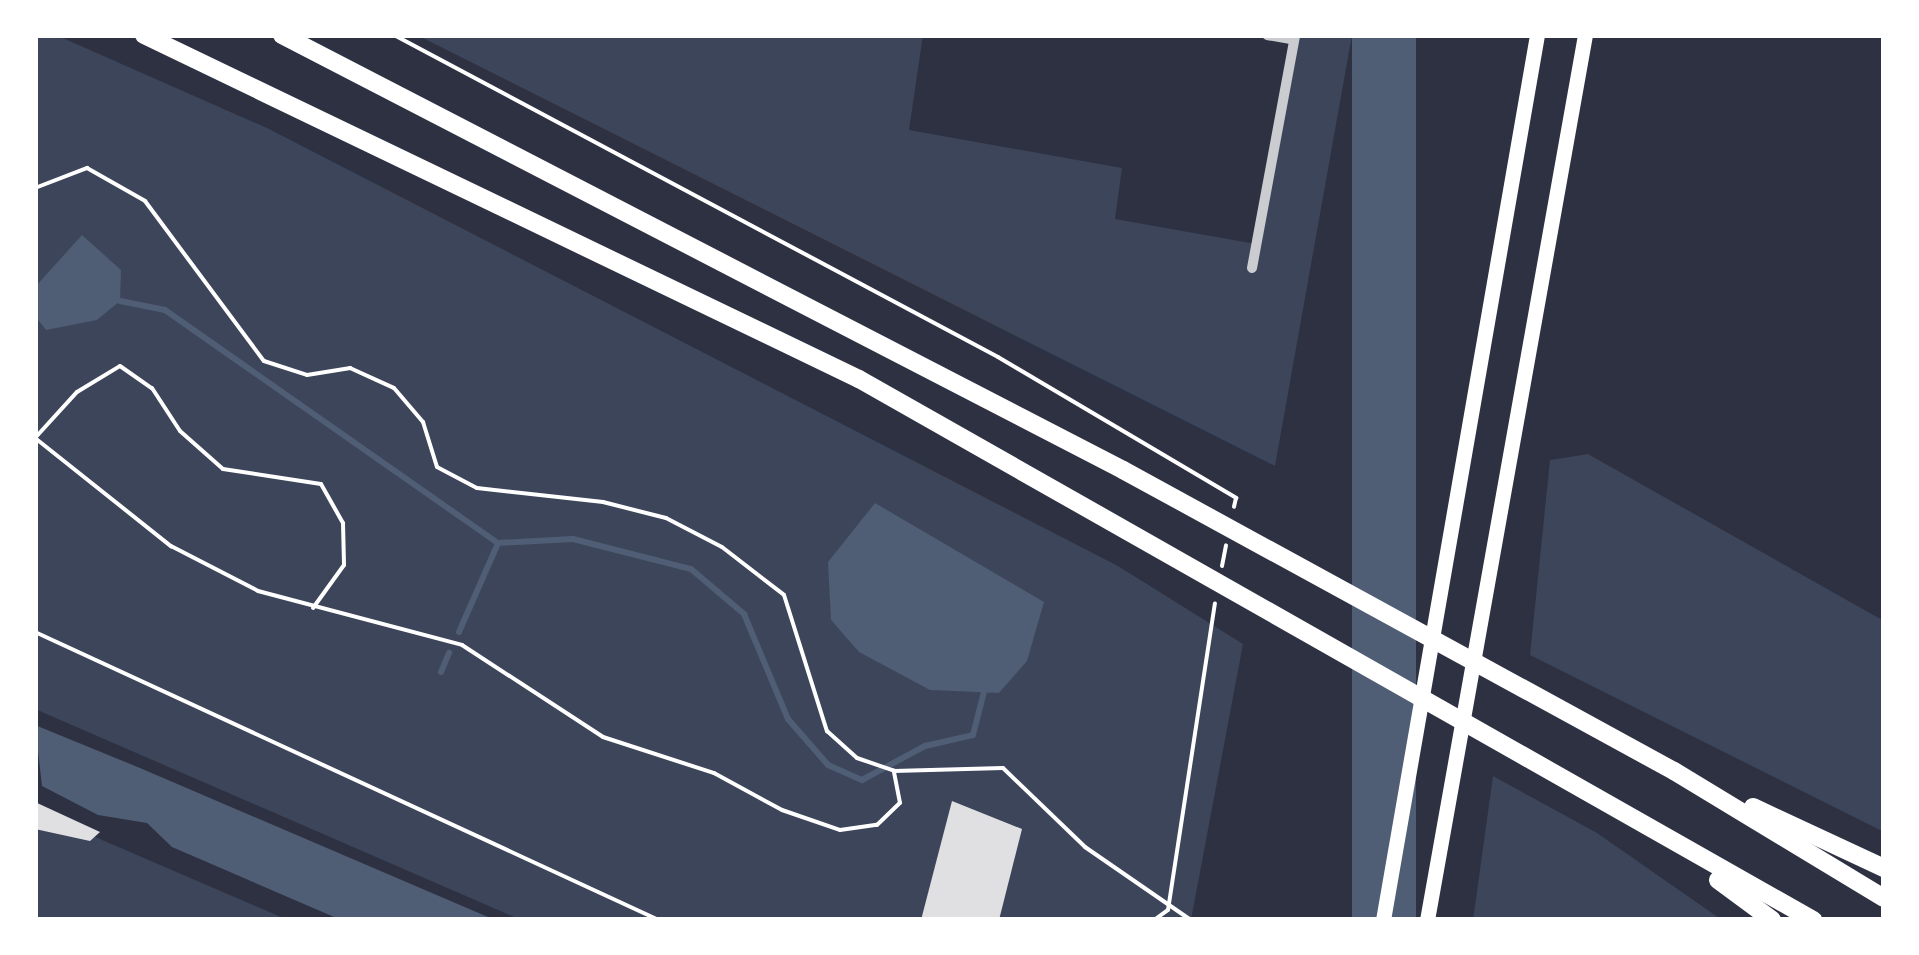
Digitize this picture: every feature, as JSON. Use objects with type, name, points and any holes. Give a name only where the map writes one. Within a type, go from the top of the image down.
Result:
[{"type":"highway","points":[[144,35],[859,379],[1669,845],[1813,920]]},
{"type":"highway","points":[[282,35],[1183,503],[1674,770],[1884,898]]},
{"type":"highway","points":[[1674,770],[1884,868]]},
{"type":"highway","points":[[1669,845],[1772,920]]},
{"type":"main road","points":[[1383,920],[1537,35]]},
{"type":"main road","points":[[1427,920],[1585,35]]},
{"type":"street","points":[[1252,268],[1294,37],[1267,35]]},
{"type":"path","points":[[35,188],[87,168],[145,201],[264,362],[307,375],[350,368],[394,388],[423,422],[437,466],[477,488],[603,502],[722,546],[784,594],[827,730],[857,758],[894,771],[1003,768],[1168,910],[1191,920]]},
{"type":"path","points":[[311,610],[344,565],[343,523],[321,484],[223,469],[180,431],[152,388],[120,366],[77,392],[35,438],[171,546],[311,610],[462,646],[603,737],[714,773],[840,830],[877,824],[900,802],[894,771]]},
{"type":"path","points":[[35,632],[659,920]]},
{"type":"path","points":[[1154,920],[1168,910]]},
{"type":"shaded area","points":[[35,35],[56,35],[267,128],[1118,566],[1243,644],[1191,920],[521,920],[35,709]]},
{"type":"shaded area","points":[[417,35],[923,35],[909,130],[1122,168],[1115,219],[1256,244],[1296,35],[1352,35],[1275,466]]},
{"type":"shaded area","points":[[1352,35],[1416,35],[1416,920],[1352,920]]},
{"type":"shaded area","points":[[82,235],[121,270],[120,301],[97,320],[46,330],[35,316],[36,286]]},
{"type":"shaded area","points":[[1588,454],[1884,621],[1884,832],[1530,655],[1550,460]]},
{"type":"shaded area","points":[[875,503],[1044,602],[1027,661],[999,693],[930,690],[859,652],[831,620],[828,562]]},
{"type":"shaded area","points":[[35,725],[495,920],[341,920],[172,847],[147,823],[98,815],[42,786]]},
{"type":"shaded area","points":[[1493,776],[1597,833],[1722,920],[1473,920]]},
{"type":"shaded area","points":[[35,811],[288,920],[35,920]]},
{"type":"building","points":[[952,801],[1022,829],[999,920],[921,920]]},
{"type":"building","points":[[35,802],[100,832],[90,841],[35,829]]},
{"type":"waterway","points":[[120,301],[165,310],[498,543],[573,539],[691,569],[744,614],[788,719],[828,765],[862,780],[925,746],[973,735],[984,692]]},
{"type":"waterway","points":[[459,632],[498,543]]},
{"type":"waterway","points":[[441,672],[449,653]]}]
